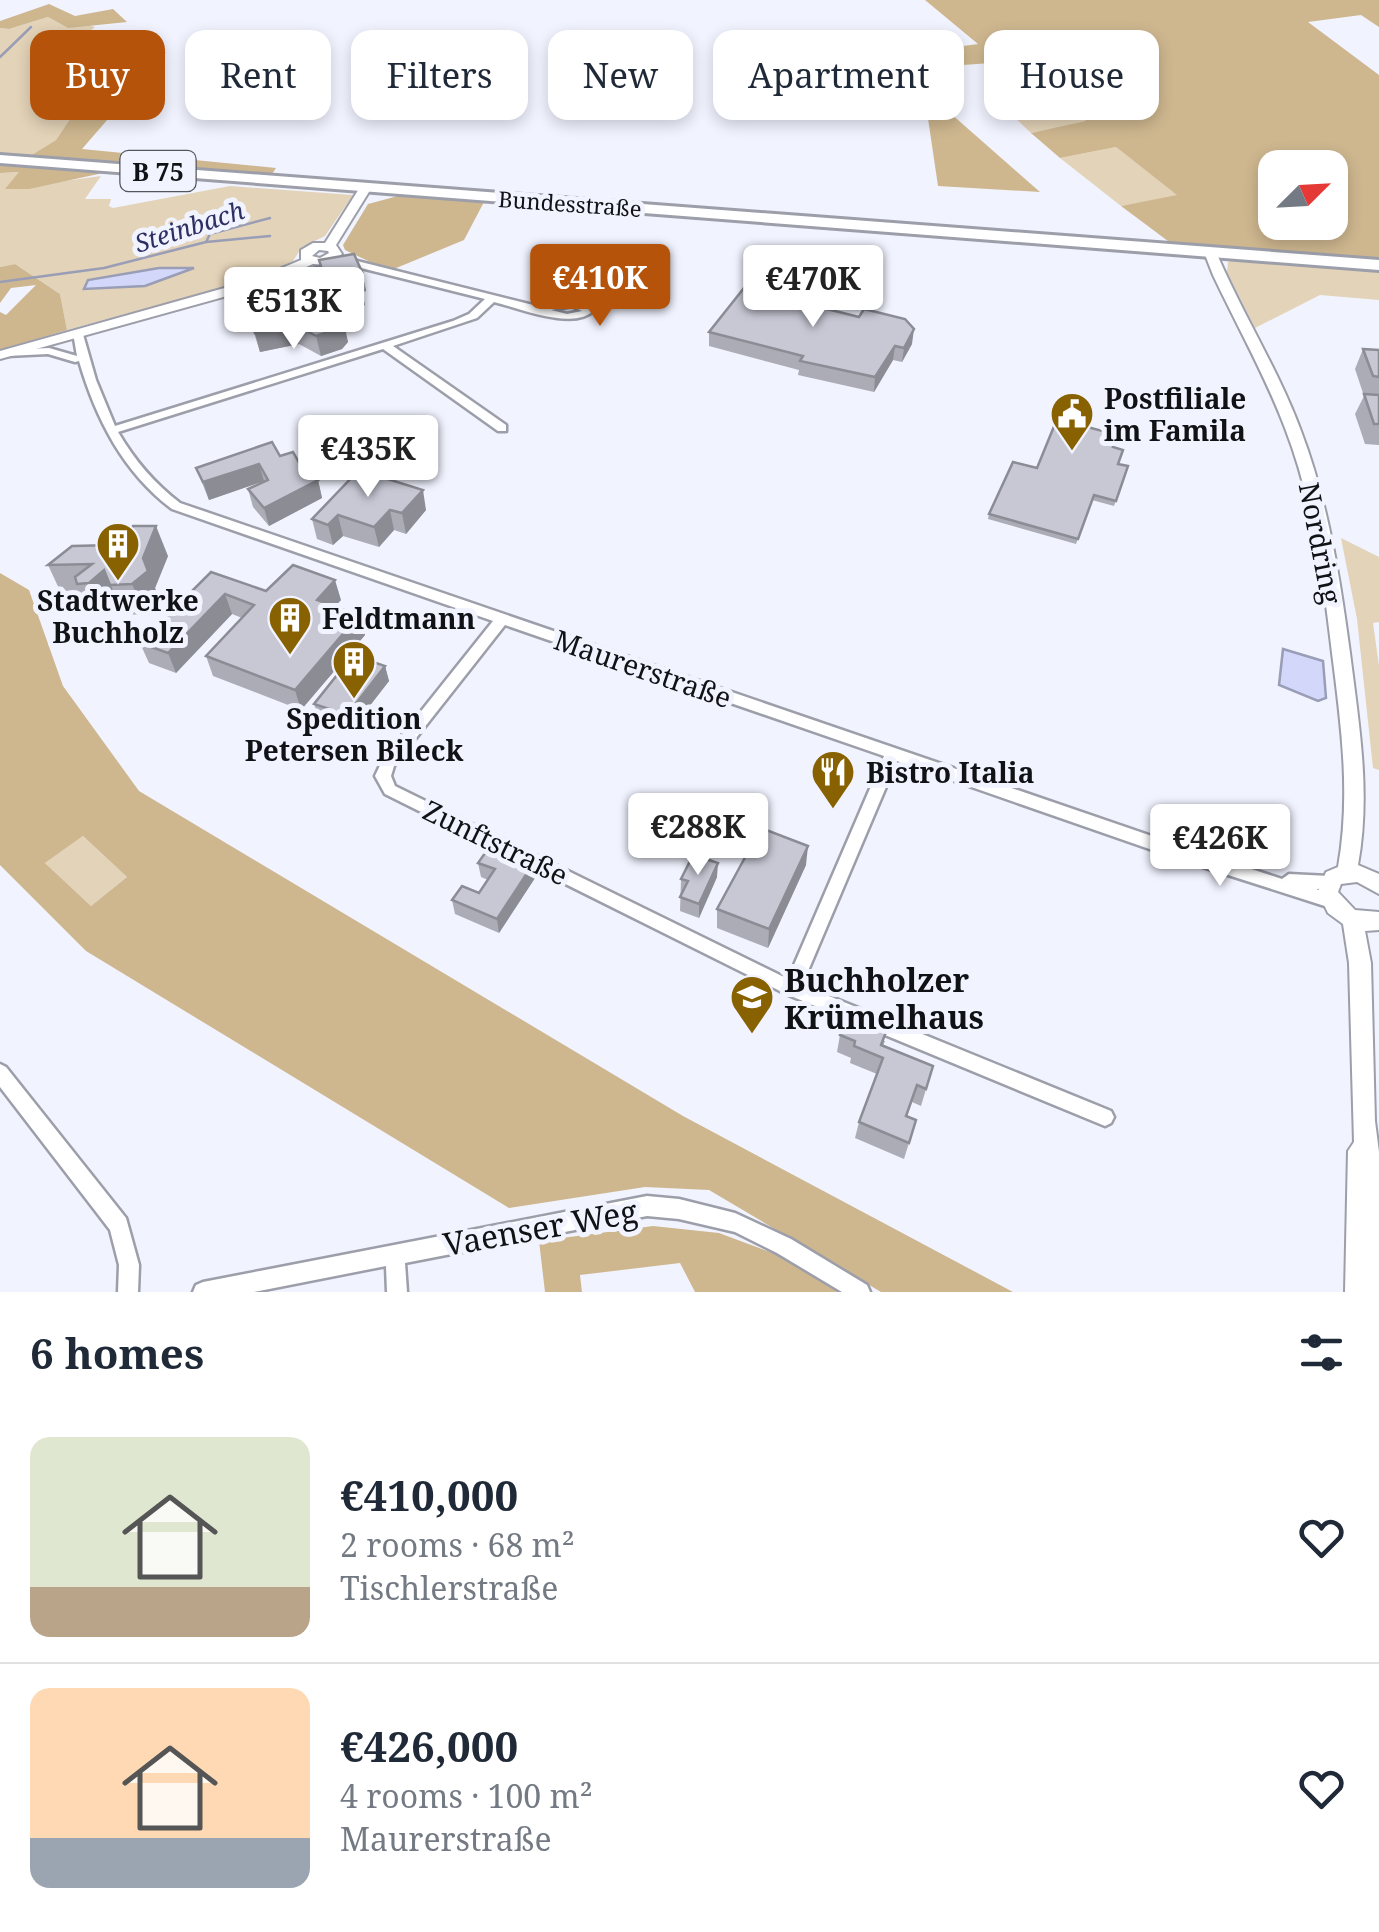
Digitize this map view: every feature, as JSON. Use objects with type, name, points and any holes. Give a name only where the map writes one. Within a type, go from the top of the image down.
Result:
[{"type":"main road","name":"Bundesstraße","points":[[0,159],[362,195],[396,190],[1379,265]]},
{"type":"street","points":[[331,252],[362,195]]},
{"type":"street","points":[[4,354],[269,279],[310,261],[305,256],[307,250],[331,252],[538,309]]},
{"type":"street","points":[[1180,250],[1218,271]]},
{"type":"street","points":[[1216,253],[1218,271]]},
{"type":"street","name":"Nordring","points":[[1218,271],[1282,400],[1324,530],[1355,765],[1356,832],[1375,882],[1335,885],[1356,832]]},
{"type":"street","points":[[113,430],[473,316],[491,299]]},
{"type":"street","name":"Maurerstraße","points":[[73,334],[79,363],[138,476],[176,506],[1181,853],[1273,880],[1335,885]]},
{"type":"street","points":[[384,345],[502,428]]},
{"type":"street","points":[[4,354],[48,352],[79,363]]},
{"type":"street","name":"Zunftstraße","points":[[502,620],[388,762],[383,776],[390,790],[792,989],[1105,1118]]},
{"type":"street","points":[[792,989],[892,754]]},
{"type":"street","points":[[1335,885],[1367,921],[1360,963],[1364,1121],[1372,1188],[1375,1292]]},
{"type":"street","points":[[0,1072],[119,1225],[129,1265],[128,1292]]},
{"type":"street","points":[[1358,1292],[1357,1184],[1364,1121]]},
{"type":"street","name":"Vaenser Weg","points":[[203,1292],[647,1206],[718,1214],[751,1228],[860,1292]]},
{"type":"street","points":[[396,1255],[397,1292]]},
{"type":"shaded area","points":[[925,0],[1379,0],[1379,27],[1361,15],[1308,22],[1379,75],[1379,265],[1180,250],[1121,206],[1177,195],[1116,147],[1060,158],[1031,133],[1085,120],[1159,120],[1159,30],[984,30],[984,63],[964,65],[964,46],[978,44]]},
{"type":"shaded area","points":[[49,4],[75,16],[113,9],[127,22],[68,28],[48,17],[0,28],[0,21]]},
{"type":"shaded area","points":[[48,17],[68,28],[85,24],[95,27],[30,30],[30,120],[69,120],[56,140],[30,156],[0,154],[0,28]]},
{"type":"shaded area","points":[[69,120],[107,120],[82,149],[276,168],[268,180],[30,156],[56,140]]},
{"type":"shaded area","points":[[928,120],[958,120],[1040,192],[938,186]]},
{"type":"shaded area","points":[[1017,120],[1087,122],[1031,133]]},
{"type":"shaded area","points":[[1116,147],[1179,196],[1121,206],[1060,158]]},
{"type":"shaded area","points":[[0,165],[103,173],[29,189],[5,189],[19,172],[0,173]]},
{"type":"shaded area","points":[[20,172],[6,189],[101,176],[85,199],[111,199],[109,206],[113,208],[230,186],[353,195],[325,236],[302,247],[293,261],[273,274],[67,330],[60,294],[15,264],[0,267],[0,173]]},
{"type":"shaded area","points":[[398,196],[484,202],[464,240],[389,271],[345,250],[343,245],[368,204]]},
{"type":"shaded area","points":[[1239,258],[1379,269],[1379,300],[1320,295],[1255,328],[1227,272],[1228,262]]},
{"type":"shaded area","points":[[15,264],[60,294],[67,330],[0,350],[0,312],[6,315],[36,285],[11,288],[0,303],[0,267]]},
{"type":"shaded area","points":[[1341,538],[1379,557],[1379,622],[1373,623],[1379,666],[1379,770],[1373,768],[1357,619]]},
{"type":"shaded area","points":[[0,573],[29,590],[63,686],[139,791],[683,1116],[1013,1292],[881,1292],[709,1190],[645,1187],[509,1208],[86,951],[0,865]],"holes":[[[83,836],[127,877],[91,906],[45,863]]]},
{"type":"shaded area","points":[[83,836],[127,877],[91,906],[45,863]]},
{"type":"shaded area","points":[[653,1226],[719,1233],[778,1255],[838,1292],[695,1292],[680,1263],[580,1275],[582,1292],[545,1292],[539,1241]]},
{"type":"water","points":[[159,268],[194,268],[145,286],[84,289],[88,280]]},
{"type":"water","points":[[1283,649],[1323,661],[1326,698],[1318,701],[1279,685]]},
{"type":"building","points":[[354,254],[362,272],[355,273],[361,286],[320,296],[326,313],[338,310],[344,323],[337,329],[316,336],[294,324],[255,333],[245,304],[232,306],[226,286],[321,266],[319,260]]},
{"type":"building","points":[[782,282],[798,286],[790,297],[811,305],[859,317],[864,309],[905,319],[914,329],[904,348],[895,346],[875,377],[800,361],[803,356],[709,332],[748,283],[775,290]]},
{"type":"building","points":[[1363,349],[1379,350],[1379,377],[1373,376]]},
{"type":"building","points":[[1364,394],[1379,395],[1379,424],[1374,424]]},
{"type":"building","points":[[1057,419],[1118,435],[1113,447],[1123,450],[1118,464],[1128,466],[1116,501],[1094,495],[1078,539],[989,514],[1013,462],[1037,468]]},
{"type":"building","points":[[272,442],[280,456],[293,452],[301,466],[318,480],[264,508],[248,489],[268,480],[259,464],[203,482],[196,468]]},
{"type":"building","points":[[359,470],[423,490],[402,513],[390,510],[374,527],[338,515],[328,525],[312,519]]},
{"type":"building","points":[[133,526],[156,526],[143,558],[148,571],[132,584],[110,585],[104,570],[89,583],[77,584],[75,577],[92,564],[48,565],[72,546],[126,541]]},
{"type":"building","points":[[293,565],[335,580],[317,600],[359,615],[295,690],[206,656],[254,605],[225,594],[168,653],[140,643],[211,572],[266,591]]},
{"type":"building","points":[[353,655],[385,666],[347,715],[314,704]]},
{"type":"building","points":[[761,828],[808,846],[769,929],[717,909]]},
{"type":"building","points":[[490,846],[533,864],[497,919],[452,900],[462,886],[479,893],[495,869],[478,863]]},
{"type":"building","points":[[693,855],[718,863],[699,904],[680,897],[688,881],[681,879]]},
{"type":"building","points":[[857,1008],[889,1024],[881,1045],[933,1066],[926,1089],[917,1085],[906,1116],[916,1120],[909,1143],[859,1122],[883,1058],[854,1046],[855,1041],[840,1035]]},
{"type":"waterway","points":[[0,57],[31,27]]},
{"type":"waterway","name":"Steinbach","points":[[206,242],[210,234],[270,218]]},
{"type":"waterway","points":[[206,242],[270,236]]},
{"type":"waterway","name":"Steinbach","points":[[0,282],[104,268],[206,242]]},
{"type":"place","name":"Postfiliale im Famila","points":[[1072,452]]},
{"type":"place","name":"Stadtwerke Buchholz","points":[[118,582]]},
{"type":"place","name":"Feldtmann","points":[[290,656]]},
{"type":"place","name":"Spedition Petersen Bileck","points":[[354,700]]},
{"type":"place","name":"Bistro Italia","points":[[833,810]]},
{"type":"place","name":"Buchholzer Krümelhaus","points":[[752,1035]]}]
